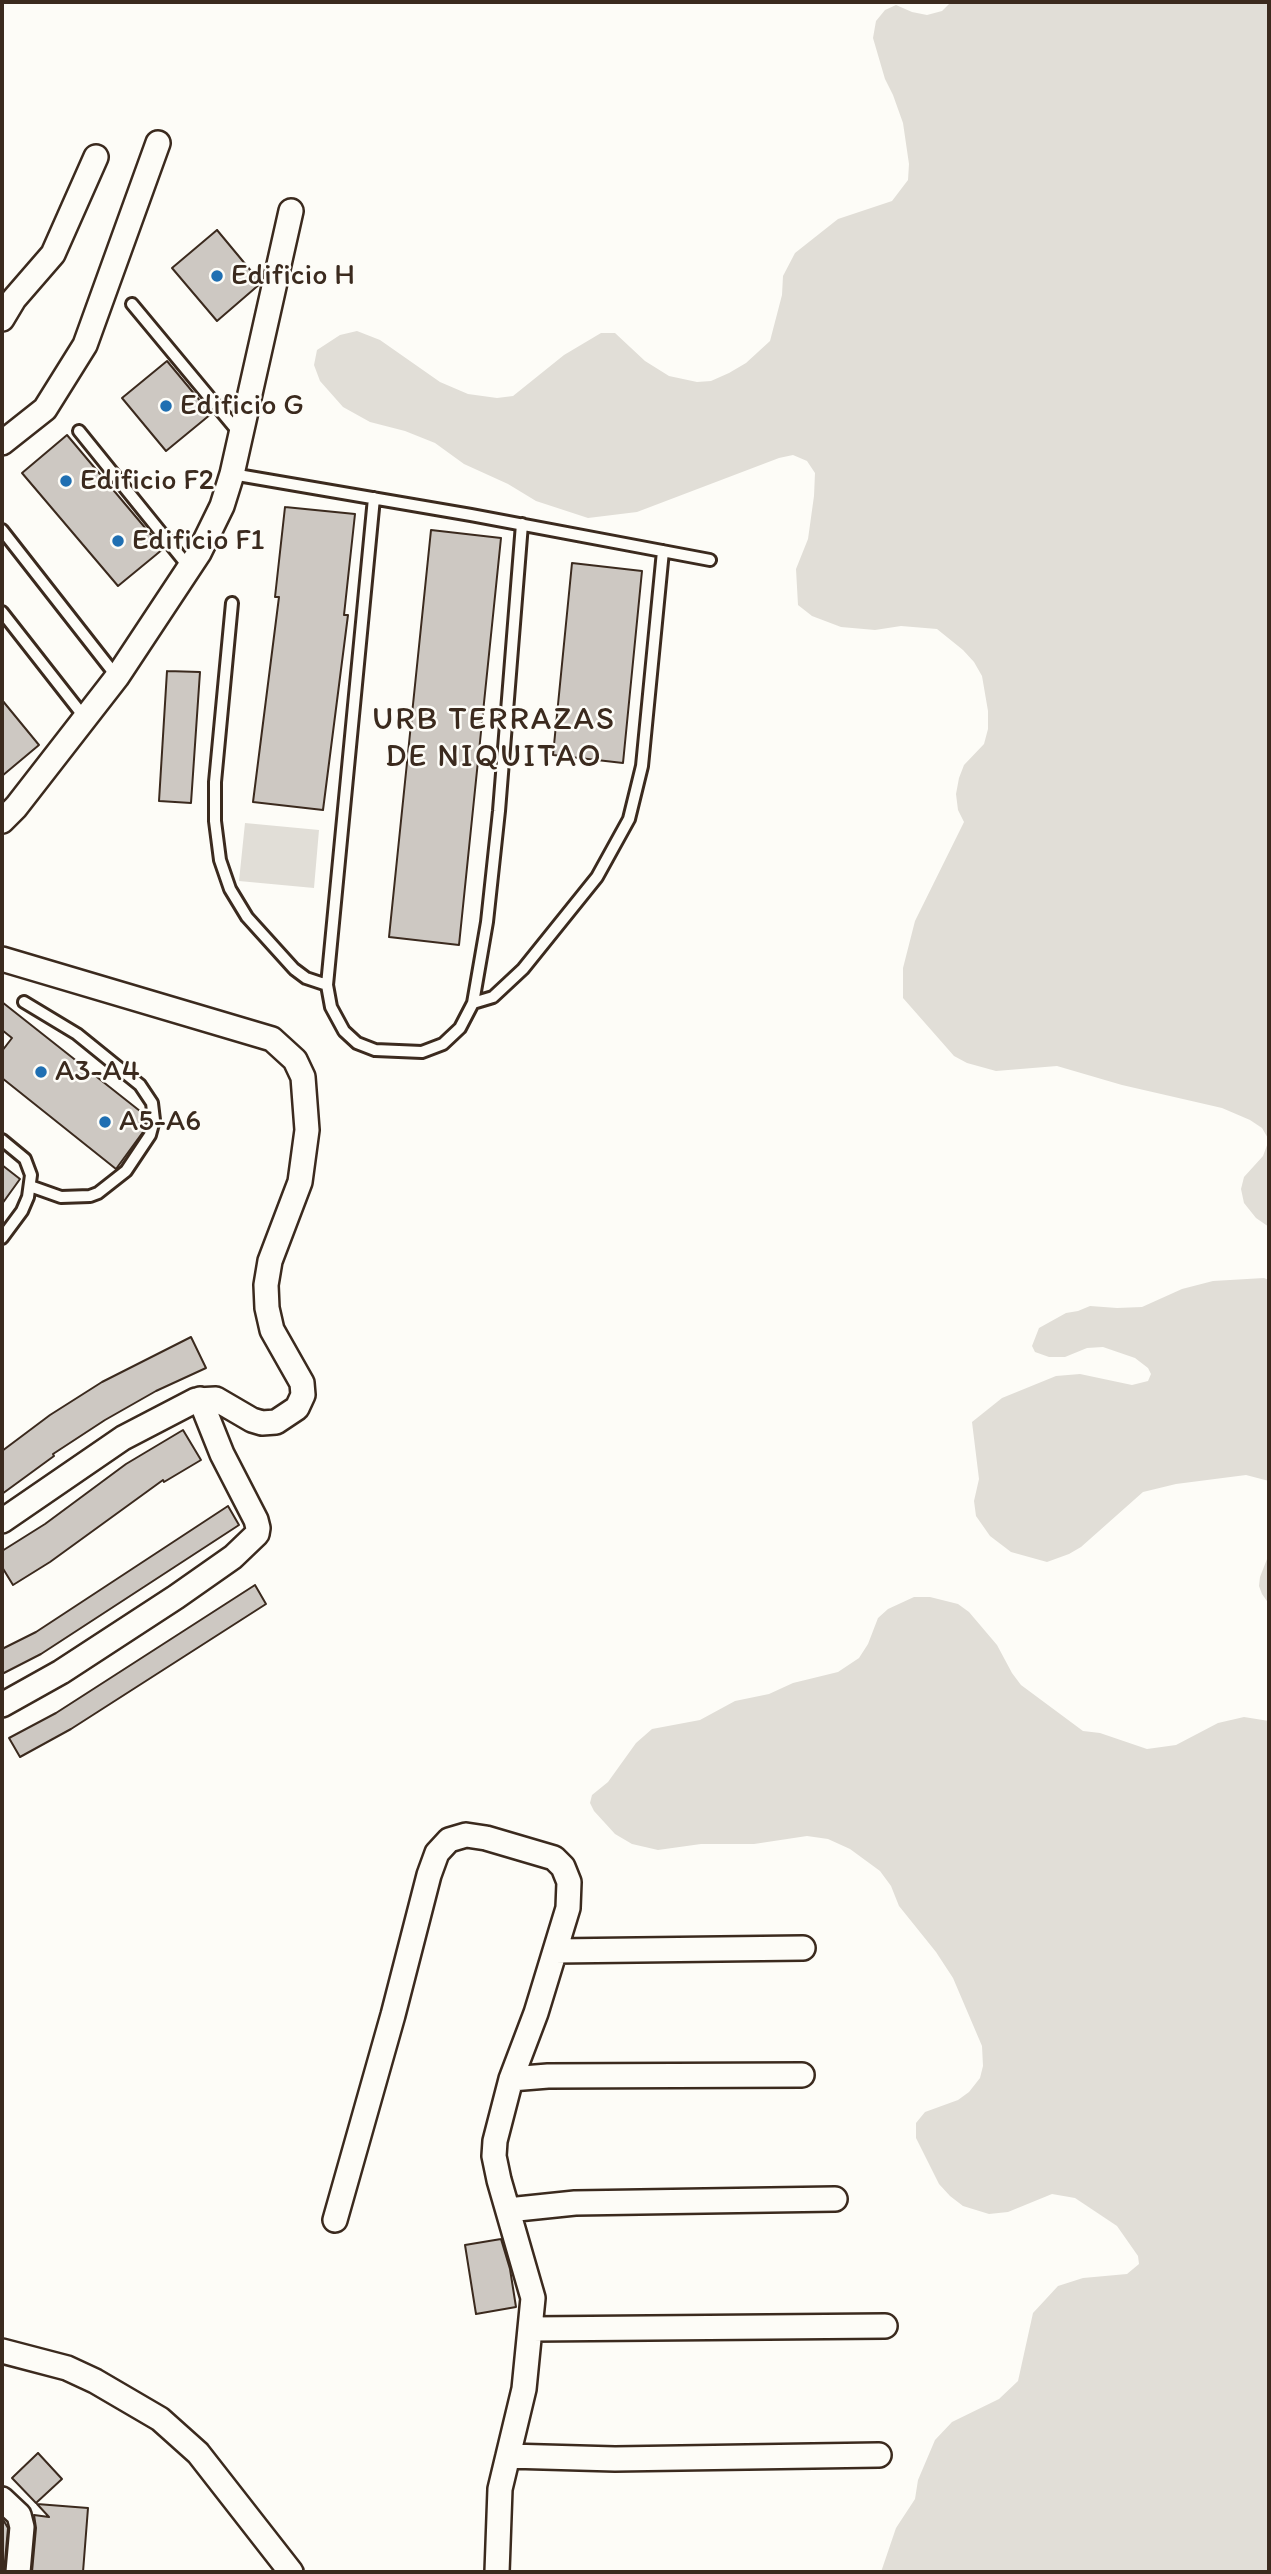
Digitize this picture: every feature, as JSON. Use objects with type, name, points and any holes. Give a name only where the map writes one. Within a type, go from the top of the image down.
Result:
[{"type":"street","points":[[2,443],[45,409],[85,345],[158,144]]},
{"type":"street","points":[[2,319],[14,299],[53,254],[96,157]]},
{"type":"street","points":[[2,821],[16,807],[117,677],[199,553],[222,506],[232,474],[291,211]]},
{"type":"street","points":[[2,959],[264,1035],[284,1048],[299,1067],[305,1088],[306,1147],[300,1182],[270,1261],[266,1285],[272,1330],[298,1373],[303,1395],[292,1413],[270,1423],[252,1420],[216,1399],[200,1399],[123,1438],[2,1521]]},
{"type":"street","points":[[2,1705],[61,1672],[165,1604],[233,1558],[255,1537],[258,1531],[256,1520],[222,1454],[200,1399]]},
{"type":"street","points":[[335,2220],[432,1864],[441,1847],[454,1837],[471,1835],[546,1856],[560,1863],[569,1882],[570,1894],[536,2013],[510,2079],[497,2126],[494,2156],[533,2298],[524,2389],[500,2489],[498,2572]]},
{"type":"street","points":[[555,1951],[803,1948]]},
{"type":"street","points":[[510,2079],[548,2076],[802,2075]]},
{"type":"street","points":[[508,2210],[575,2203],[835,2199]]},
{"type":"street","points":[[532,2329],[885,2326]]},
{"type":"street","points":[[2,2351],[67,2368],[160,2419],[198,2453],[291,2572]]},
{"type":"street","points":[[508,2456],[615,2459],[879,2455]]},
{"type":"street","points":[[2,2499],[19,2515],[22,2526],[18,2572]]},
{"type":"lane","points":[[132,304],[240,434]]},
{"type":"lane","points":[[79,431],[188,566]]},
{"type":"lane","points":[[232,474],[522,524],[710,560]]},
{"type":"lane","points":[[374,498],[327,985],[331,1007],[344,1031],[357,1042],[375,1050],[422,1052],[443,1044],[460,1028],[473,1003],[487,922],[499,811],[522,524]]},
{"type":"lane","points":[[2,530],[117,677]]},
{"type":"lane","points":[[473,1003],[494,997],[523,969],[597,877],[629,819],[642,766],[663,551]]},
{"type":"lane","points":[[232,603],[215,782],[215,821],[220,860],[230,889],[247,917],[294,969],[306,978],[327,985]]},
{"type":"lane","points":[[2,612],[85,718]]},
{"type":"lane","points":[[24,1002],[87,1041],[140,1085],[152,1103],[154,1120],[150,1135],[125,1171],[98,1193],[82,1197],[61,1197],[30,1186]]},
{"type":"lane","points":[[2,1140],[25,1159],[29,1166],[30,1186],[22,1211],[2,1238]]},
{"type":"shaded area","points":[[951,2],[1269,2],[1269,1140],[1262,1128],[1222,1108],[1122,1085],[1057,1066],[996,1071],[967,1063],[954,1056],[903,998],[903,968],[915,921],[964,822],[958,810],[956,794],[959,778],[964,765],[984,744],[988,729],[982,676],[963,650],[937,629],[901,626],[875,630],[841,627],[812,616],[798,605],[796,569],[808,539],[814,496],[815,473],[807,461],[793,455],[779,458],[637,512],[588,518],[536,501],[508,484],[464,464],[435,443],[405,431],[370,422],[343,407],[320,381],[314,365],[317,350],[340,335],[357,331],[380,340],[440,382],[468,394],[497,398],[513,396],[564,355],[601,333],[615,333],[645,361],[669,376],[697,382],[711,381],[729,373],[746,363],[770,341],[782,295],[783,276],[795,253],[838,219],[892,201],[908,180],[909,164],[903,123],[885,79],[873,38],[876,21],[885,10],[896,5],[927,15],[942,11]]},
{"type":"shaded area","points":[[245,823],[319,830],[314,888],[239,881]]},
{"type":"shaded area","points":[[1269,1140],[1269,1227],[1256,1218],[1244,1203],[1241,1189],[1244,1177],[1263,1156]]},
{"type":"shaded area","points":[[1269,1280],[1269,1481],[1246,1475],[1176,1484],[1143,1492],[1081,1547],[1047,1562],[1011,1552],[990,1536],[976,1516],[974,1501],[979,1479],[972,1422],[1002,1398],[1056,1376],[1080,1374],[1132,1385],[1148,1381],[1151,1374],[1148,1368],[1135,1358],[1103,1347],[1087,1348],[1065,1357],[1049,1357],[1035,1352],[1032,1346],[1039,1328],[1066,1313],[1090,1306],[1142,1307],[1182,1289],[1213,1281]]},
{"type":"shaded area","points":[[1269,1554],[1269,1604],[1259,1586]]},
{"type":"shaded area","points":[[914,1597],[930,1597],[958,1604],[969,1612],[997,1645],[1021,1685],[1083,1731],[1100,1733],[1147,1749],[1176,1745],[1218,1723],[1244,1717],[1269,1721],[1269,2572],[881,2572],[896,2528],[915,2499],[918,2480],[935,2440],[952,2422],[999,2399],[1018,2381],[1033,2313],[1058,2286],[1083,2278],[1127,2274],[1139,2264],[1138,2256],[1117,2226],[1075,2198],[1052,2194],[1008,2212],[989,2214],[963,2206],[939,2184],[916,2138],[916,2123],[925,2112],[958,2100],[969,2092],[980,2078],[983,2066],[982,2046],[953,1978],[899,1906],[891,1886],[880,1871],[850,1849],[828,1839],[807,1836],[754,1844],[701,1844],[658,1850],[632,1844],[615,1834],[590,1803],[592,1795],[608,1782],[636,1743],[652,1729],[700,1720],[735,1701],[769,1694],[793,1683],[838,1672],[859,1658],[868,1644],[878,1618],[888,1609]]},
{"type":"building","name":"Edificio H","points":[[217,230],[261,283],[217,321],[172,268]]},
{"type":"building","name":"Edificio G","points":[[167,361],[211,414],[166,451],[122,398]]},
{"type":"building","points":[[67,435],[163,549],[118,586],[22,473]]},
{"type":"building","points":[[285,507],[355,514],[344,615],[348,615],[323,810],[253,802],[279,597],[275,597]]},
{"type":"building","points":[[431,530],[501,538],[459,945],[389,937]]},
{"type":"building","points":[[572,563],[642,571],[623,763],[553,755]]},
{"type":"building","points":[[167,671],[200,672],[191,803],[159,801]]},
{"type":"building","points":[[2,700],[39,745],[2,776]]},
{"type":"building","points":[[2,1002],[145,1115],[143,1132],[116,1169],[2,1078],[2,1051],[12,1038],[2,1030]]},
{"type":"building","points":[[2,1165],[20,1179],[2,1204]]},
{"type":"building","points":[[191,1337],[206,1368],[156,1391],[105,1420],[53,1454],[54,1456],[2,1494],[2,1451],[50,1415],[102,1382]]},
{"type":"building","points":[[183,1430],[201,1460],[164,1482],[163,1480],[50,1562],[13,1585],[2,1567],[2,1551],[45,1524],[126,1464]]},
{"type":"building","points":[[228,1506],[239,1525],[41,1654],[2,1674],[2,1649],[36,1632]]},
{"type":"building","points":[[255,1585],[266,1604],[71,1729],[20,1757],[9,1738],[56,1713]]},
{"type":"building","points":[[501,2239],[510,2269],[516,2307],[476,2314],[465,2245]]},
{"type":"building","points":[[38,2453],[62,2479],[36,2503],[12,2478]]},
{"type":"building","points":[[37,2504],[88,2508],[83,2572],[32,2572],[36,2528],[34,2515],[49,2517]]},
{"type":"building","points":[[2,2518],[8,2528],[4,2572],[2,2572]]},
{"type":"place","name":"Edificio H","points":[[217,276]]},
{"type":"place","name":"Edificio G","points":[[166,406]]},
{"type":"place","name":"Edificio F2","points":[[66,481]]},
{"type":"place","name":"Edificio F1","points":[[118,541]]},
{"type":"place","name":"A3-A4","points":[[41,1072]]},
{"type":"place","name":"A5-A6","points":[[105,1122]]},
{"type":"district","name":"URB TERRAZAS DE NIQUITAO","points":[[494,740]]}]
